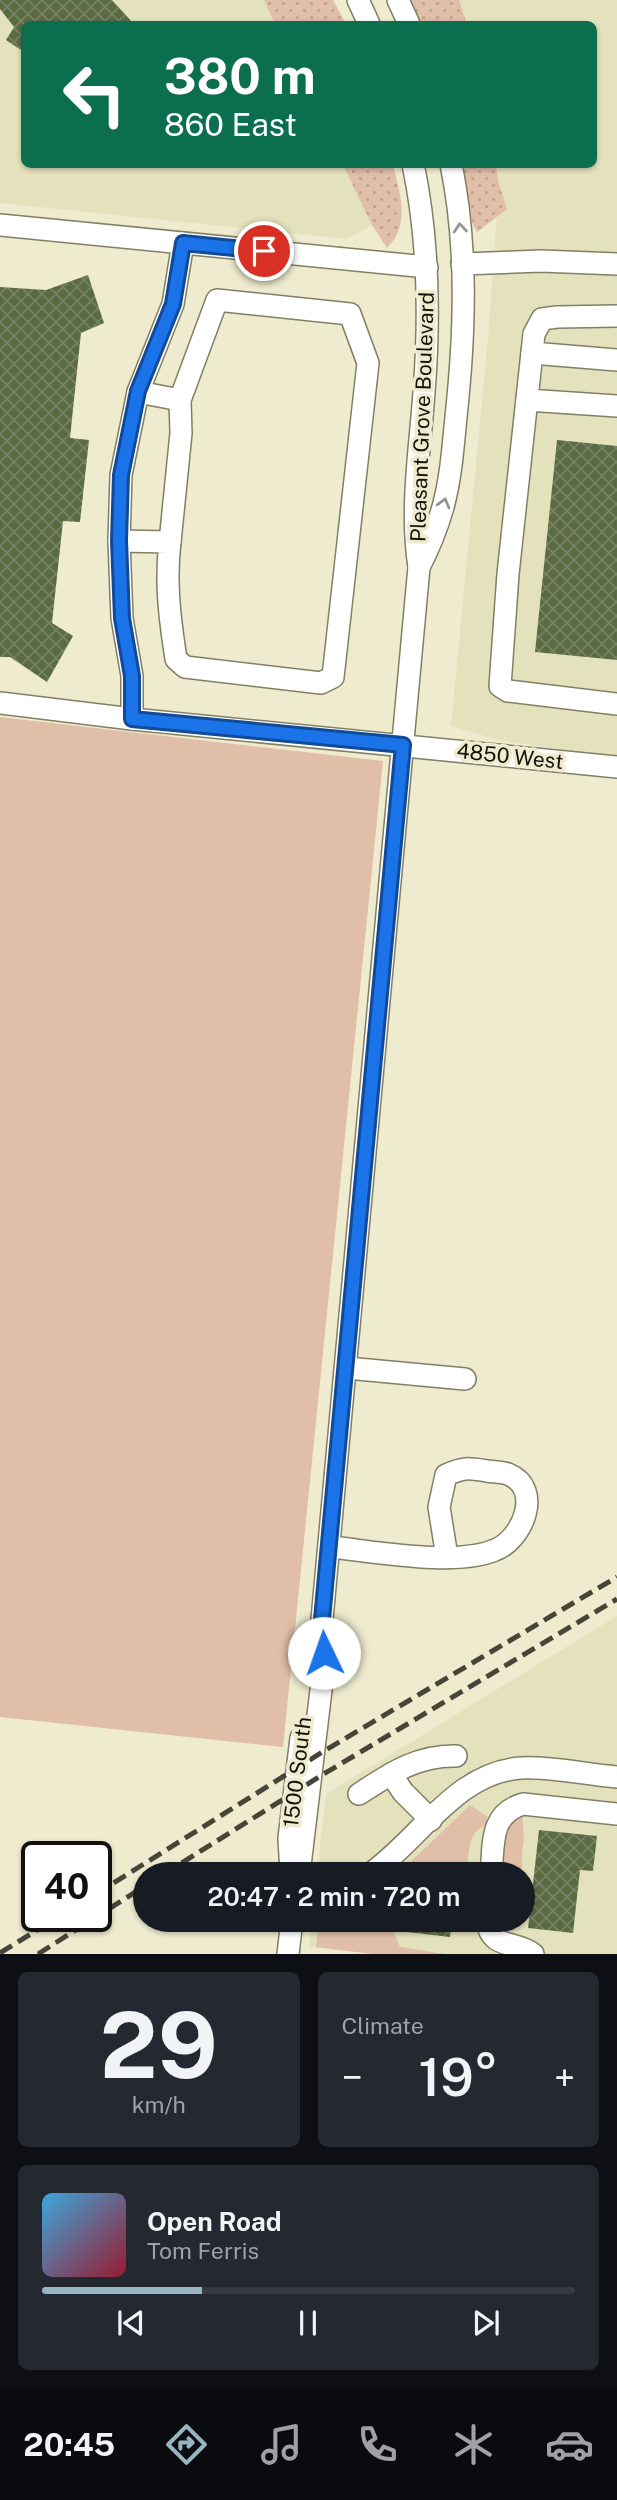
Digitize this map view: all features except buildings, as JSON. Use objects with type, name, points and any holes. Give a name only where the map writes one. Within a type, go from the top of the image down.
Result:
[{"type":"street","points":[[358,0],[368,21]]},
{"type":"street","points":[[398,0],[408,21]]},
{"type":"street","name":"Pleasant Grove Boulevard","points":[[403,745],[419,567],[415,511],[427,358],[427,267],[415,168]]},
{"type":"street","name":"Pleasant Grove Boulevard","points":[[419,567],[437,526],[450,475],[462,349],[462,264],[452,168]]},
{"type":"street","name":"Pleasant Grove Boulevard","points":[[0,225],[427,267]]},
{"type":"street","points":[[132,719],[132,676],[122,618],[119,541],[121,475],[138,391],[173,304],[183,243]]},
{"type":"street","points":[[462,264],[541,261],[617,264]]},
{"type":"street","points":[[217,300],[349,314],[368,363],[333,677],[320,683],[185,667],[176,659],[169,619],[167,570],[170,542],[181,433],[180,400],[217,300]]},
{"type":"street","points":[[617,316],[542,319],[534,334],[508,574],[500,686],[520,693],[617,704]]},
{"type":"street","points":[[532,353],[617,360]]},
{"type":"street","points":[[138,391],[180,400]]},
{"type":"street","points":[[527,400],[617,406]]},
{"type":"street","points":[[119,541],[170,542]]},
{"type":"street","name":"4850 West","points":[[0,703],[132,719],[617,767]]},
{"type":"street","name":"1500 South","points":[[300,1862],[324,1665],[321,1630],[403,745]]},
{"type":"street","points":[[347,1368],[465,1379]]},
{"type":"street","points":[[330,1547],[447,1558],[496,1550],[510,1541],[520,1528],[527,1508],[526,1494],[519,1482],[508,1474],[462,1467],[446,1475],[439,1507],[447,1558]]},
{"type":"street","name":"1500 South","points":[[290,1862],[290,1826],[310,1665],[321,1630]]},
{"type":"street","points":[[359,1794],[421,1759],[456,1756]]},
{"type":"street","points":[[388,1862],[475,1782],[494,1773],[521,1768],[617,1777],[617,1772]]},
{"type":"street","points":[[391,1774],[403,1792],[431,1820]]},
{"type":"street","points":[[492,1862],[498,1822],[512,1807],[523,1804],[617,1814]]},
{"type":"street","points":[[288,1954],[291,1932]]},
{"type":"street","points":[[490,1932],[500,1942],[539,1953]]},
{"type":"shaded area","points":[[0,0],[264,0],[274,21],[21,21],[21,168],[344,168],[372,225],[347,239],[0,203]]},
{"type":"shaded area","points":[[264,0],[333,0],[344,21],[274,21]]},
{"type":"shaded area","points":[[409,0],[459,0],[466,21],[419,21]]},
{"type":"shaded area","points":[[459,0],[617,0],[617,758],[498,740],[451,726],[488,339],[499,184],[496,168],[597,168],[597,21],[466,21]]},
{"type":"shaded area","points":[[344,168],[394,168],[402,208],[399,229],[387,248],[372,225]]},
{"type":"shaded area","points":[[463,168],[496,168],[507,209],[477,232],[472,223]]},
{"type":"shaded area","points":[[0,717],[383,761],[283,1747],[0,1717]]},
{"type":"shaded area","points":[[617,1616],[617,1954],[373,1954],[309,1947],[311,1932],[535,1932],[535,1862],[318,1862],[326,1794]]},
{"type":"shaded area","points":[[470,1805],[489,1818],[487,1825],[479,1829],[471,1840],[467,1862],[411,1862]]},
{"type":"shaded area","points":[[522,1813],[522,1862],[501,1862],[504,1833],[508,1824]]},
{"type":"shaded area","points":[[318,1932],[394,1932],[400,1947],[445,1954],[373,1954],[316,1947]]},
{"type":"railway","points":[[112,1884],[324,1751],[617,1577]]},
{"type":"railway","points":[[183,1862],[322,1775],[617,1599]]},
{"type":"railway","points":[[38,1954],[133,1894]]},
{"type":"railway","points":[[0,1953],[34,1932]]},
{"type":"route","points":[[264,251],[183,243],[173,304],[138,391],[121,475],[119,541],[122,618],[132,676],[132,719],[403,745],[321,1630],[324,1653]]}]
